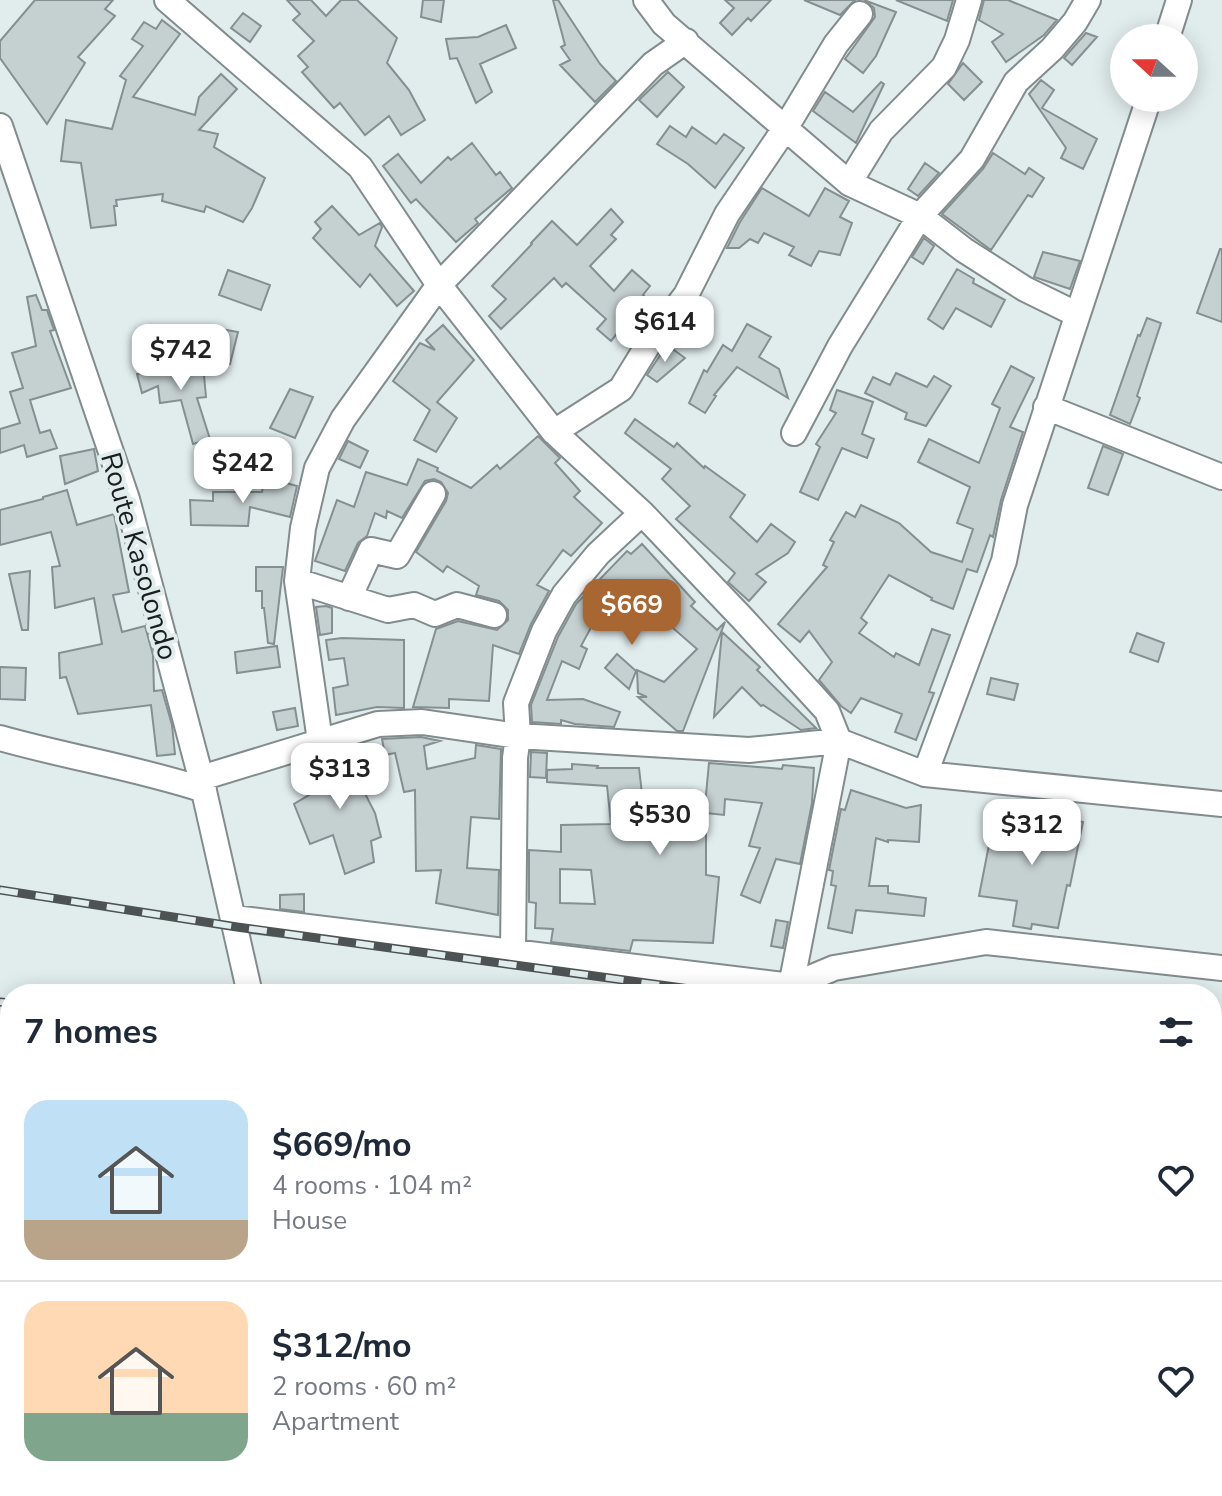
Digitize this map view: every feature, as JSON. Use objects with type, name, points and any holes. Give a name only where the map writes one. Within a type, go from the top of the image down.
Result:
[{"type":"street","points":[[167,0],[360,167],[439,285],[554,432],[642,513],[827,711],[839,741],[791,984]]},
{"type":"street","points":[[646,0],[664,24],[849,183],[920,216],[964,250],[1025,289],[1076,314]]},
{"type":"street","points":[[849,183],[881,131],[944,67],[957,40],[969,0]]},
{"type":"street","points":[[794,433],[840,346],[920,216],[972,159],[1016,82],[1052,49],[1075,22],[1088,0]]},
{"type":"street","points":[[1171,24],[1179,0]]},
{"type":"street","points":[[554,432],[621,389],[648,345],[686,295],[727,214],[786,127],[836,44],[860,14]]},
{"type":"street","points":[[320,741],[297,581],[303,528],[317,468],[343,419],[439,285],[653,64],[686,41]]},
{"type":"street","points":[[925,774],[1004,561],[1015,505],[1144,112]]},
{"type":"street","name":"Route Kasolondo","points":[[0,126],[127,499],[202,784],[248,984]]},
{"type":"street","points":[[1046,407],[1222,477]]},
{"type":"street","points":[[349,598],[371,550],[397,556],[433,494]]},
{"type":"street","points":[[513,953],[516,703],[544,631],[573,585],[598,554],[642,513]]},
{"type":"street","points":[[297,581],[388,610],[414,605],[435,614],[457,605],[494,615]]},
{"type":"street","points":[[0,738],[60,755],[202,784],[320,741],[378,724],[422,722],[518,736],[749,750],[839,741],[925,774],[1222,804]]},
{"type":"street","points":[[234,918],[774,984]]},
{"type":"street","points":[[796,984],[834,968],[986,942],[1222,968]]},
{"type":"building","points":[[35,0],[113,0],[105,9],[115,16],[78,57],[85,63],[47,124],[0,58],[0,41]]},
{"type":"building","points":[[287,0],[311,0],[326,16],[341,0],[357,0],[397,38],[387,63],[409,90],[425,120],[401,135],[389,116],[365,135],[340,103],[334,108],[302,72],[308,67],[298,56],[314,41],[293,20],[300,14]]},
{"type":"building","points":[[423,0],[444,0],[441,22],[421,17]]},
{"type":"building","points":[[553,0],[558,0],[600,64],[616,81],[595,102],[560,65],[570,60],[561,47],[565,45]]},
{"type":"building","points":[[725,0],[771,0],[732,35],[720,23],[734,8]]},
{"type":"building","points":[[804,0],[855,0],[840,15]]},
{"type":"building","points":[[864,0],[896,12],[876,56],[863,73],[845,59],[875,17],[874,8]]},
{"type":"building","points":[[896,0],[953,0],[947,21]]},
{"type":"building","points":[[984,0],[1008,0],[1057,20],[1044,35],[1006,62],[992,42],[1003,34],[979,20]]},
{"type":"building","points":[[243,13],[261,26],[250,42],[231,28]]},
{"type":"building","points":[[162,20],[180,34],[133,97],[195,115],[199,97],[221,74],[237,89],[199,130],[218,134],[214,147],[265,178],[243,222],[206,206],[204,212],[162,201],[163,194],[116,200],[116,225],[91,228],[81,163],[61,161],[66,120],[112,129],[126,80],[120,76],[143,46],[132,39],[144,22],[156,29]]},
{"type":"building","points":[[506,25],[516,48],[480,64],[492,92],[476,103],[457,58],[450,59],[446,39],[478,37]]},
{"type":"building","points":[[1086,33],[1097,37],[1072,65],[1064,58]]},
{"type":"building","points":[[963,63],[982,82],[964,100],[948,84]]},
{"type":"building","points":[[668,72],[684,87],[657,117],[639,100]]},
{"type":"building","points":[[1041,80],[1054,90],[1042,108],[1097,139],[1083,169],[1061,158],[1066,148],[1029,94]]},
{"type":"building","points":[[881,82],[884,84],[856,143],[813,111],[825,92],[853,112]]},
{"type":"building","points":[[670,126],[686,137],[692,127],[716,144],[724,134],[744,148],[715,188],[688,164],[657,144]]},
{"type":"building","points":[[472,143],[496,175],[500,172],[512,188],[475,219],[478,223],[456,242],[416,199],[411,203],[383,166],[398,154],[421,183],[448,157],[451,160]]},
{"type":"building","points":[[993,153],[1025,174],[1029,168],[1044,178],[1032,197],[1028,195],[991,250],[942,214],[983,169]]},
{"type":"building","points":[[925,163],[939,173],[918,196],[908,189]]},
{"type":"building","points":[[762,188],[809,216],[825,188],[849,201],[840,217],[852,223],[840,255],[819,251],[811,266],[789,255],[794,247],[764,233],[758,243],[750,239],[739,248],[727,248]]},
{"type":"building","points":[[332,206],[359,235],[380,223],[382,227],[375,246],[414,291],[397,306],[370,274],[360,287],[313,238],[321,229],[315,222]]},
{"type":"building","points":[[611,209],[623,222],[611,235],[616,239],[590,266],[614,291],[632,270],[650,286],[643,295],[646,298],[611,341],[597,329],[606,319],[566,283],[562,287],[554,278],[501,329],[489,316],[506,299],[492,286],[531,243],[552,221],[577,245]]},
{"type":"building","points":[[924,238],[934,246],[923,264],[912,257]]},
{"type":"building","points":[[1222,249],[1222,322],[1197,313]]},
{"type":"building","points":[[1043,252],[1080,261],[1070,289],[1034,277]]},
{"type":"building","points":[[957,269],[974,279],[973,283],[1005,300],[991,327],[956,308],[943,329],[928,319]]},
{"type":"building","points":[[228,270],[270,285],[261,310],[219,295]]},
{"type":"building","points":[[36,295],[42,310],[47,310],[54,330],[50,331],[71,388],[30,400],[40,433],[50,430],[57,448],[27,457],[24,445],[0,453],[0,429],[20,423],[10,392],[23,388],[12,353],[36,346],[27,297]]},
{"type":"building","points":[[1147,318],[1161,323],[1130,424],[1110,415]]},
{"type":"building","points":[[747,324],[771,337],[759,357],[779,369],[788,398],[737,367],[714,395],[705,413],[689,403],[704,370],[707,372],[723,345],[732,351]]},
{"type":"building","points":[[443,325],[474,360],[437,402],[457,418],[436,452],[414,440],[430,410],[393,381],[420,343],[435,350],[426,340]]},
{"type":"building","points":[[221,329],[238,332],[230,364],[214,360]]},
{"type":"building","points":[[667,345],[685,358],[657,382],[647,375]]},
{"type":"building","points":[[184,355],[187,366],[203,364],[206,397],[197,398],[210,439],[193,444],[181,400],[160,403],[158,386],[142,393],[137,374],[171,368],[169,359]]},
{"type":"building","points":[[1011,366],[1034,378],[1010,427],[1023,432],[1001,500],[993,537],[990,535],[977,572],[967,569],[953,609],[889,575],[861,618],[867,623],[859,633],[894,657],[896,653],[919,665],[932,629],[950,635],[929,692],[934,693],[916,740],[895,732],[902,714],[861,698],[851,713],[841,706],[819,680],[832,662],[809,631],[800,642],[778,624],[827,567],[823,565],[834,542],[830,540],[846,512],[855,517],[861,505],[899,523],[931,552],[962,562],[973,529],[957,523],[970,487],[918,462],[929,439],[979,463],[1000,408],[992,404]]},
{"type":"building","points":[[896,373],[927,387],[934,376],[951,386],[926,426],[905,419],[907,413],[865,393],[873,377],[890,385]]},
{"type":"building","points":[[290,389],[313,397],[295,438],[270,428]]},
{"type":"building","points":[[837,390],[873,402],[862,434],[874,439],[867,458],[842,448],[818,500],[800,492],[820,447],[816,444],[836,413],[830,410]]},
{"type":"building","points":[[635,419],[674,447],[677,443],[704,468],[745,495],[730,517],[757,542],[771,524],[795,542],[788,553],[756,574],[766,582],[749,601],[728,582],[735,573],[676,519],[690,506],[662,479],[671,469],[625,433]]},
{"type":"building","points":[[538,436],[560,458],[555,463],[580,491],[574,497],[602,523],[571,556],[563,550],[537,585],[549,591],[519,654],[493,645],[489,701],[449,699],[449,708],[413,707],[436,629],[458,621],[497,630],[508,620],[508,610],[499,601],[476,595],[479,586],[447,566],[443,572],[416,552],[446,501],[448,493],[441,482],[434,479],[425,481],[402,518],[387,511],[386,518],[375,513],[367,536],[358,543],[345,571],[315,561],[337,500],[354,507],[366,472],[407,485],[418,459],[471,488],[497,465],[500,469]]},
{"type":"building","points":[[348,441],[368,451],[360,468],[339,459]]},
{"type":"building","points":[[1103,446],[1123,454],[1108,495],[1088,488]]},
{"type":"building","points":[[94,449],[98,471],[65,484],[60,456]]},
{"type":"building","points":[[264,477],[297,486],[290,517],[250,507],[248,526],[191,525],[190,500],[213,501],[213,492],[262,492]]},
{"type":"building","points":[[67,490],[77,525],[114,514],[129,592],[113,595],[122,632],[145,626],[153,655],[154,691],[162,690],[172,725],[175,754],[157,756],[151,705],[78,714],[66,677],[60,678],[59,653],[102,644],[94,598],[55,608],[52,567],[60,566],[51,532],[0,545],[0,510]]},
{"type":"building","points":[[642,544],[695,602],[691,606],[717,630],[725,622],[683,731],[677,731],[638,697],[647,697],[638,693],[637,670],[664,682],[697,649],[618,580],[590,621],[594,622],[581,646],[587,649],[579,669],[562,661],[547,700],[583,699],[620,712],[614,727],[561,720],[561,724],[532,722],[531,705],[558,637],[576,604],[627,551],[631,554]]},
{"type":"building","points":[[256,567],[283,567],[274,644],[268,643],[262,591],[256,591]]},
{"type":"building","points":[[30,571],[28,630],[22,630],[9,574]]},
{"type":"building","points":[[316,607],[332,608],[332,633],[320,635]]},
{"type":"building","points":[[722,632],[760,667],[757,670],[816,728],[801,730],[761,706],[742,687],[714,717]]},
{"type":"building","points":[[1137,633],[1164,643],[1158,662],[1130,652]]},
{"type":"building","points":[[326,640],[404,640],[404,708],[377,707],[336,715],[333,688],[348,685],[344,658],[329,660]]},
{"type":"building","points":[[277,646],[280,667],[237,673],[235,652]]},
{"type":"building","points":[[617,654],[636,671],[629,689],[605,668]]},
{"type":"building","points":[[0,667],[26,668],[25,700],[0,699]]},
{"type":"building","points":[[991,678],[1018,684],[1014,700],[987,694]]},
{"type":"building","points":[[295,708],[298,726],[277,730],[273,712]]},
{"type":"building","points":[[421,737],[440,741],[424,746],[427,769],[475,758],[476,745],[501,749],[499,819],[471,817],[467,868],[499,870],[498,915],[436,903],[441,870],[416,871],[415,790],[404,792],[395,753],[385,755],[382,739]]},
{"type":"building","points":[[353,750],[358,766],[352,768],[375,813],[381,837],[371,841],[374,862],[345,874],[333,835],[310,844],[294,804],[314,792],[306,766]]},
{"type":"building","points":[[531,752],[547,753],[546,778],[530,777]]},
{"type":"building","points":[[709,763],[782,769],[783,765],[814,768],[812,803],[800,864],[776,859],[760,903],[741,895],[760,848],[749,846],[762,803],[725,799],[724,815],[706,813],[706,875],[719,877],[713,943],[633,940],[630,951],[551,942],[553,929],[535,928],[536,903],[529,902],[529,850],[561,852],[561,825],[611,824],[607,786],[547,782],[547,770],[572,769],[572,764],[597,768],[639,768],[644,811],[705,805]],"holes":[[[560,869],[591,870],[595,904],[560,903]]]},
{"type":"building","points":[[851,790],[906,808],[921,805],[919,842],[888,842],[876,838],[869,886],[888,886],[888,893],[926,898],[924,916],[856,910],[852,933],[828,928],[836,886],[831,885],[833,871],[829,870],[841,809],[845,810]]},
{"type":"building","points":[[995,814],[1048,823],[1050,815],[1083,822],[1058,928],[1032,924],[1031,929],[1013,926],[1017,901],[979,896]]},
{"type":"building","points":[[304,894],[304,912],[280,909],[280,895]]},
{"type":"building","points":[[776,920],[788,922],[783,948],[771,946]]},
{"type":"railway","points":[[0,890],[237,927],[653,984]]}]
